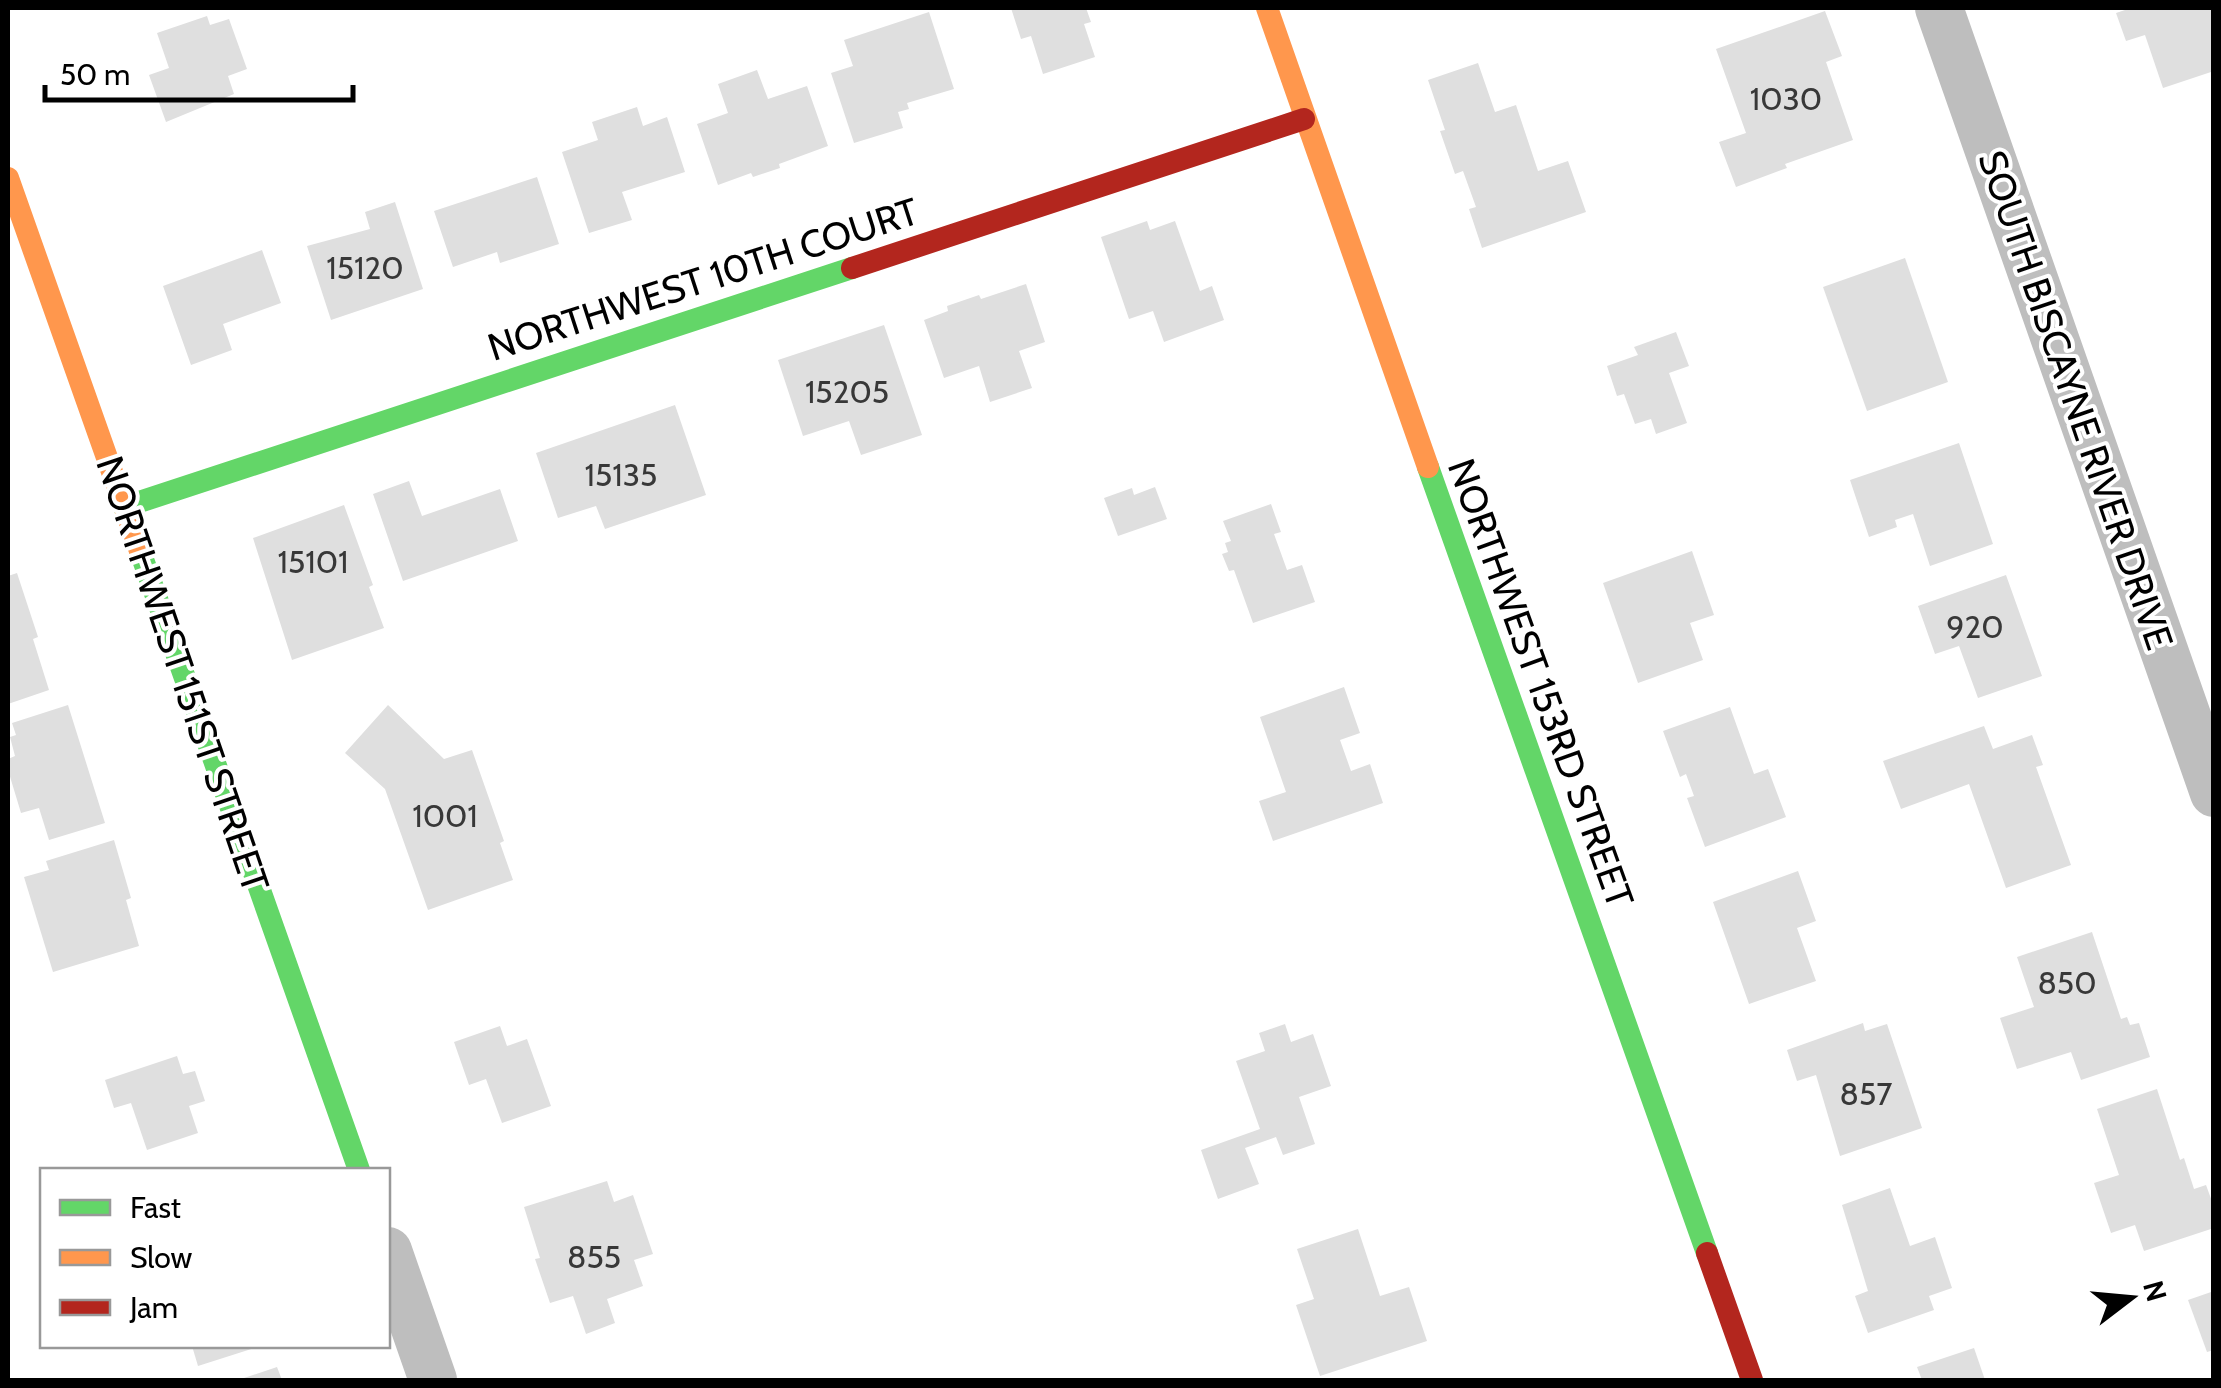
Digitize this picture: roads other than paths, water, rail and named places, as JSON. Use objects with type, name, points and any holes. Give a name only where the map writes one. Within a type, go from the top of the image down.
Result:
[{"type":"street","name":"NORTHWEST 153RD STREET","points":[[1268,8],[1752,1380]]},
{"type":"street","name":"SOUTH BISCAYNE RIVER DRIVE","points":[[1939,8],[2214,793]]},
{"type":"street","name":"NORTHWEST 10TH COURT","points":[[124,506],[1304,119]]},
{"type":"street","name":"NORTHWEST 151ST STREET","points":[[8,178],[358,1168]]},
{"type":"street","points":[[390,1257],[433,1380]]}]
